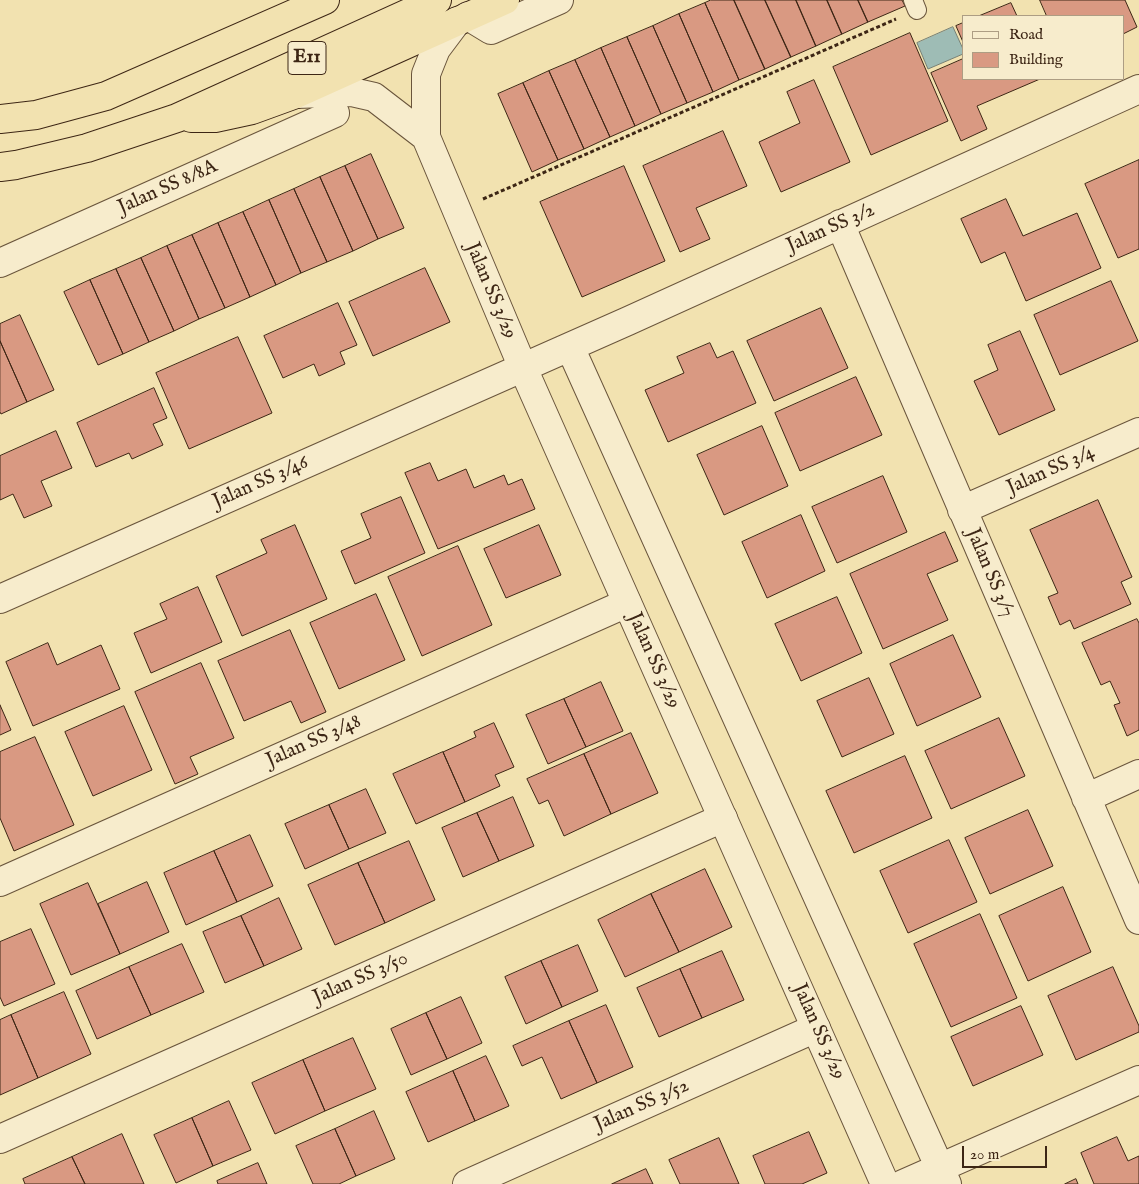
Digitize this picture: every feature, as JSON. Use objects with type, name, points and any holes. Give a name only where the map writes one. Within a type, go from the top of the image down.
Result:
[{"type":"highway","name":"E11","points":[[0,120],[36,115],[106,96],[325,0]]},
{"type":"highway","name":"E11","points":[[0,167],[87,148],[177,118],[437,0]]},
{"type":"highway","points":[[177,118],[215,118],[252,110],[296,94],[505,0]]},
{"type":"street","points":[[462,19],[491,30],[559,0]]},
{"type":"street","name":"Jalan SS 3/29","points":[[462,19],[436,49],[426,74],[426,137],[522,368],[885,1184]]},
{"type":"street","name":"Jalan SS 3/2","points":[[522,368],[1139,89]]},
{"type":"street","name":"Jalan SS 3/29","points":[[296,94],[352,92],[374,97],[426,137]]},
{"type":"street","name":"Jalan SS 8/8A","points":[[0,263],[335,113]]},
{"type":"street","name":"Jalan SS 3/7","points":[[840,224],[1139,920]]},
{"type":"street","points":[[570,347],[944,1176]]},
{"type":"street","name":"Jalan SS 3/46","points":[[0,599],[522,368]]},
{"type":"street","name":"Jalan SS 3/4","points":[[962,510],[1139,432]]},
{"type":"street","name":"Jalan SS 3/48","points":[[0,882],[627,603]]},
{"type":"street","points":[[1086,798],[1139,774]]},
{"type":"street","name":"Jalan SS 3/50","points":[[0,1139],[723,818]]},
{"type":"street","name":"Jalan SS 3/52","points":[[467,1184],[816,1028]]},
{"type":"street","points":[[903,1184],[944,1176],[1139,1080]]},
{"type":"path","points":[[457,210],[915,5]]},
{"type":"water","points":[[953,27],[962,47],[962,54],[928,69],[917,43]]},
{"type":"building","points":[[711,0],[734,0],[765,69],[739,80],[705,3]]},
{"type":"building","points":[[734,0],[765,0],[791,57],[765,69]]},
{"type":"building","points":[[765,0],[796,0],[816,46],[791,57]]},
{"type":"building","points":[[796,0],[827,0],[842,34],[816,46]]},
{"type":"building","points":[[827,0],[858,0],[868,22],[842,34]]},
{"type":"building","points":[[858,0],[902,0],[905,6],[868,22]]},
{"type":"building","points":[[1040,0],[1125,0],[1137,27],[1124,34],[1124,15],[1047,15]]},
{"type":"building","points":[[705,3],[739,80],[713,92],[679,14]]},
{"type":"building","points":[[1011,3],[1017,15],[981,15]]},
{"type":"building","points":[[679,14],[713,92],[687,103],[653,26]]},
{"type":"building","points":[[962,23],[962,40],[956,26]]},
{"type":"building","points":[[653,26],[687,103],[661,114],[627,37]]},
{"type":"building","points":[[910,33],[948,121],[871,155],[833,67]]},
{"type":"building","points":[[627,37],[661,114],[635,126],[601,48]]},
{"type":"building","points":[[601,48],[635,126],[610,137],[575,60]]},
{"type":"building","points":[[962,59],[962,80],[1038,80],[977,106],[987,129],[961,141],[931,73]]},
{"type":"building","points":[[575,60],[610,137],[584,149],[549,71]]},
{"type":"building","points":[[549,71],[584,149],[558,160],[523,83]]},
{"type":"building","points":[[814,80],[850,162],[781,192],[759,142],[800,123],[787,92]]},
{"type":"building","points":[[523,83],[558,160],[532,172],[498,94]]},
{"type":"building","points":[[723,131],[747,186],[696,208],[710,239],[680,252],[643,166]]},
{"type":"building","points":[[371,154],[404,228],[378,239],[345,166]]},
{"type":"building","points":[[1139,160],[1139,249],[1118,258],[1085,184]]},
{"type":"building","points":[[345,166],[378,239],[353,251],[320,177]]},
{"type":"building","points":[[624,166],[665,261],[582,297],[540,202]]},
{"type":"building","points":[[320,177],[353,251],[327,262],[294,189]]},
{"type":"building","points":[[294,189],[327,262],[301,273],[269,200]]},
{"type":"building","points":[[1006,199],[1023,236],[1077,213],[1101,268],[1026,301],[1005,252],[981,263],[961,219]]},
{"type":"building","points":[[269,200],[301,273],[276,285],[243,212]]},
{"type":"building","points":[[243,212],[276,285],[250,297],[218,223]]},
{"type":"building","points":[[218,223],[250,297],[225,308],[192,235]]},
{"type":"building","points":[[192,235],[225,308],[199,319],[167,246]]},
{"type":"building","points":[[167,246],[199,319],[174,331],[141,258]]},
{"type":"building","points":[[141,258],[174,331],[149,342],[116,269]]},
{"type":"building","points":[[425,268],[450,322],[373,356],[349,302]]},
{"type":"building","points":[[116,269],[149,342],[123,354],[90,280]]},
{"type":"building","points":[[90,280],[123,354],[98,365],[64,292]]},
{"type":"building","points":[[1111,281],[1138,341],[1060,375],[1034,315]]},
{"type":"building","points":[[338,303],[357,345],[340,352],[345,364],[319,376],[314,364],[283,378],[264,336]]},
{"type":"building","points":[[821,308],[848,368],[774,401],[747,341]]},
{"type":"building","points":[[20,315],[54,390],[27,402],[0,341],[0,324]]},
{"type":"building","points":[[1020,331],[1055,410],[999,435],[974,381],[998,370],[988,345]]},
{"type":"building","points":[[238,337],[272,413],[189,449],[156,373]]},
{"type":"building","points":[[0,341],[27,402],[1,414],[0,412]]},
{"type":"building","points":[[710,343],[717,358],[733,351],[756,403],[668,442],[645,390],[684,373],[677,357]]},
{"type":"building","points":[[856,377],[882,435],[800,471],[775,413]]},
{"type":"building","points":[[154,388],[167,418],[153,424],[163,445],[132,459],[129,453],[96,467],[77,423]]},
{"type":"building","points":[[762,426],[788,486],[724,515],[697,455]]},
{"type":"building","points":[[56,431],[72,468],[41,481],[52,506],[24,518],[13,494],[0,500],[0,456]]},
{"type":"building","points":[[430,463],[438,481],[466,469],[474,488],[504,475],[508,485],[522,479],[535,509],[438,549],[405,473]]},
{"type":"building","points":[[883,476],[907,532],[837,563],[812,507]]},
{"type":"building","points":[[401,497],[425,553],[355,584],[341,551],[371,538],[361,514]]},
{"type":"building","points":[[1098,500],[1132,577],[1121,582],[1131,604],[1074,629],[1070,620],[1060,625],[1048,597],[1058,593],[1030,530]]},
{"type":"building","points":[[801,515],[825,571],[767,598],[742,542]]},
{"type":"building","points":[[295,525],[327,599],[242,636],[216,576],[267,553],[261,540]]},
{"type":"building","points":[[539,525],[561,575],[506,598],[484,549]]},
{"type":"building","points":[[945,532],[958,561],[927,574],[948,620],[883,649],[850,574]]},
{"type":"building","points":[[458,546],[492,625],[422,656],[388,577]]},
{"type":"building","points":[[198,587],[222,642],[151,673],[134,633],[167,619],[160,604]]},
{"type":"building","points":[[376,594],[405,660],[339,689],[310,623]]},
{"type":"building","points":[[837,597],[862,653],[801,681],[775,624]]},
{"type":"building","points":[[1137,619],[1139,623],[1139,730],[1127,736],[1114,705],[1120,703],[1110,681],[1101,685],[1082,643]]},
{"type":"building","points":[[290,630],[326,712],[301,723],[291,701],[244,721],[218,661]]},
{"type":"building","points":[[953,635],[981,697],[917,726],[890,664]]},
{"type":"building","points":[[48,643],[57,665],[101,645],[120,689],[33,726],[6,662]]},
{"type":"building","points":[[201,663],[234,738],[190,757],[198,774],[175,784],[135,692]]},
{"type":"building","points":[[869,678],[894,734],[842,757],[817,701]]},
{"type":"building","points":[[601,682],[623,731],[586,747],[564,699]]},
{"type":"building","points":[[564,699],[586,747],[548,764],[526,715]]},
{"type":"building","points":[[0,705],[11,730],[0,735]]},
{"type":"building","points":[[124,706],[152,770],[93,796],[65,732]]},
{"type":"building","points":[[999,718],[1025,776],[951,809],[925,751]]},
{"type":"building","points":[[494,723],[514,767],[495,775],[500,786],[465,802],[443,752],[476,737],[474,732]]},
{"type":"building","points":[[631,733],[658,793],[611,814],[584,754]]},
{"type":"building","points":[[35,737],[74,825],[14,851],[0,818],[0,752]]},
{"type":"building","points":[[443,752],[465,802],[416,824],[393,774]]},
{"type":"building","points":[[584,754],[611,814],[564,836],[548,800],[539,804],[527,779]]},
{"type":"building","points":[[905,756],[932,818],[854,853],[826,791]]},
{"type":"building","points":[[366,789],[386,833],[349,849],[329,805]]},
{"type":"building","points":[[513,797],[534,846],[499,861],[477,813]]},
{"type":"building","points":[[329,805],[349,849],[305,869],[285,824]]},
{"type":"building","points":[[1028,810],[1053,866],[990,894],[965,838]]},
{"type":"building","points":[[477,813],[499,861],[463,877],[442,828]]},
{"type":"building","points":[[250,835],[273,886],[237,902],[214,851]]},
{"type":"building","points":[[949,840],[977,902],[908,933],[880,871]]},
{"type":"building","points":[[409,841],[435,900],[385,923],[358,863]]},
{"type":"building","points":[[214,851],[237,902],[186,925],[164,873]]},
{"type":"building","points":[[358,863],[385,923],[335,945],[308,885]]},
{"type":"building","points":[[705,869],[732,927],[679,952],[651,894]]},
{"type":"building","points":[[147,882],[169,932],[120,954],[98,904]]},
{"type":"building","points":[[88,883],[120,954],[71,975],[40,904]]},
{"type":"building","points":[[1063,887],[1091,952],[1028,981],[999,916]]},
{"type":"building","points":[[651,894],[679,952],[625,977],[598,920]]},
{"type":"building","points":[[279,898],[302,949],[264,966],[241,916]]},
{"type":"building","points":[[980,914],[1017,998],[951,1027],[914,944]]},
{"type":"building","points":[[241,916],[264,966],[225,983],[203,932]]},
{"type":"building","points":[[31,929],[55,984],[4,1006],[0,997],[0,942]]},
{"type":"building","points":[[182,944],[204,992],[151,1015],[129,967]]},
{"type":"building","points":[[578,945],[598,991],[562,1007],[541,961]]},
{"type":"building","points":[[722,951],[744,1000],[702,1018],[680,969]]},
{"type":"building","points":[[541,961],[562,1007],[526,1024],[505,977]]},
{"type":"building","points":[[129,967],[151,1015],[97,1039],[76,991]]},
{"type":"building","points":[[1113,967],[1139,1026],[1139,1032],[1076,1060],[1048,996]]},
{"type":"building","points":[[680,969],[702,1018],[659,1037],[637,988]]},
{"type":"building","points":[[64,992],[91,1054],[38,1078],[11,1015]]},
{"type":"building","points":[[461,997],[482,1043],[447,1059],[426,1013]]},
{"type":"building","points":[[606,1005],[633,1067],[597,1083],[569,1021]]},
{"type":"building","points":[[1021,1006],[1043,1055],[973,1086],[951,1037]]},
{"type":"building","points":[[426,1013],[447,1059],[411,1075],[391,1029]]},
{"type":"building","points":[[11,1015],[38,1078],[0,1095],[0,1020]]},
{"type":"building","points":[[569,1021],[597,1083],[561,1099],[542,1057],[522,1066],[513,1046]]},
{"type":"building","points":[[353,1038],[376,1089],[325,1111],[303,1060]]},
{"type":"building","points":[[486,1056],[509,1106],[475,1121],[453,1071]]},
{"type":"building","points":[[303,1060],[325,1111],[275,1134],[252,1083]]},
{"type":"building","points":[[453,1071],[475,1121],[428,1142],[406,1092]]},
{"type":"building","points":[[229,1101],[251,1150],[213,1166],[192,1118]]},
{"type":"building","points":[[374,1111],[395,1159],[356,1176],[335,1129]]},
{"type":"building","points":[[192,1118],[213,1166],[176,1183],[154,1135]]},
{"type":"building","points":[[335,1129],[356,1176],[339,1184],[313,1184],[296,1146]]},
{"type":"building","points":[[809,1132],[827,1173],[802,1184],[765,1184],[753,1156]]},
{"type":"building","points":[[122,1134],[144,1184],[85,1184],[72,1157]]},
{"type":"building","points":[[1117,1137],[1128,1161],[1139,1156],[1139,1184],[1094,1184],[1081,1153]]},
{"type":"building","points":[[719,1138],[739,1184],[680,1184],[669,1160]]},
{"type":"building","points":[[72,1157],[85,1184],[25,1184],[23,1179]]},
{"type":"building","points":[[258,1163],[267,1184],[218,1184],[217,1181]]},
{"type":"building","points":[[646,1169],[653,1184],[612,1184]]},
{"type":"building","points":[[1076,1179],[1078,1184],[1065,1184]]}]
